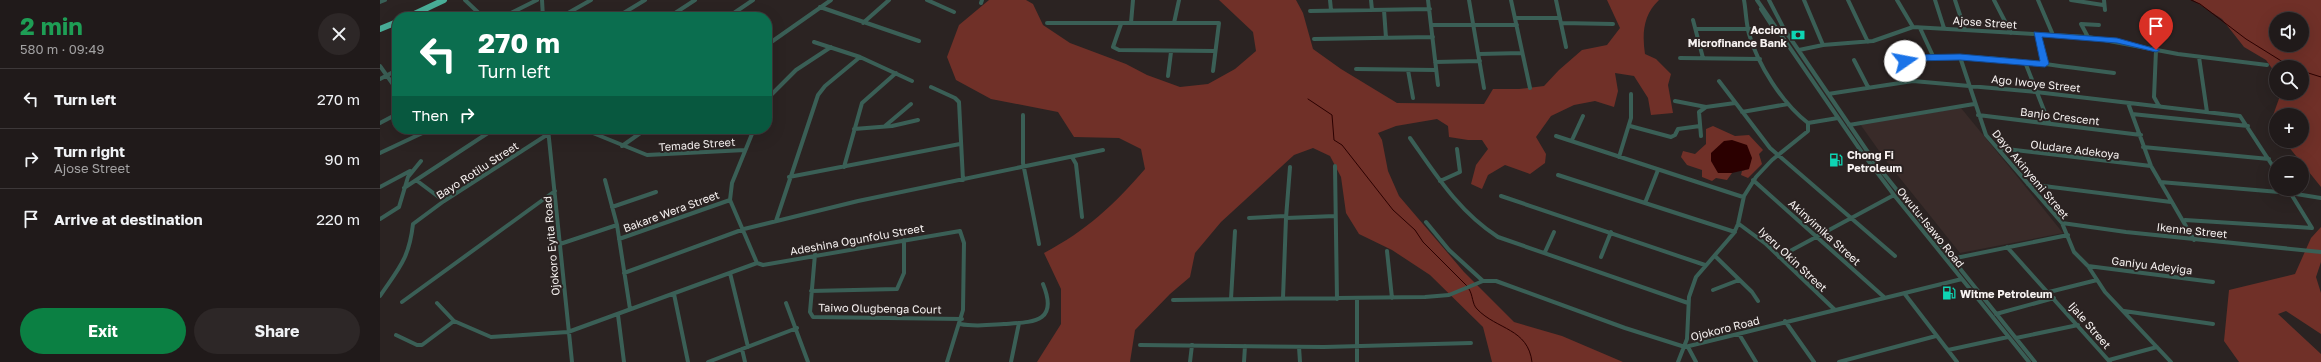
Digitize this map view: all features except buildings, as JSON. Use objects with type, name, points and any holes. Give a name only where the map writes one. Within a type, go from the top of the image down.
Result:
[{"type":"highway","points":[[419,12],[444,0]]},
{"type":"highway","points":[[424,12],[449,0]]},
{"type":"highway","points":[[380,30],[392,25]]},
{"type":"street","points":[[380,2],[385,0]]},
{"type":"street","points":[[465,0],[478,12]]},
{"type":"street","points":[[513,12],[537,0]]},
{"type":"street","points":[[542,0],[543,12]]},
{"type":"street","points":[[570,12],[591,0]]},
{"type":"street","points":[[624,12],[643,0]]},
{"type":"street","points":[[678,12],[696,0]]},
{"type":"street","points":[[735,12],[753,0]]},
{"type":"street","points":[[772,41],[831,0]]},
{"type":"street","points":[[863,23],[889,0]]},
{"type":"street","points":[[927,0],[954,12]]},
{"type":"street","points":[[936,3],[940,0]]},
{"type":"street","points":[[1131,23],[1133,0]]},
{"type":"street","points":[[1174,23],[1178,0]]},
{"type":"street","points":[[1330,0],[1331,10]]},
{"type":"street","points":[[1371,0],[1372,10]]},
{"type":"street","points":[[1428,0],[1438,85]]},
{"type":"street","points":[[1469,0],[1484,88]]},
{"type":"street","points":[[1511,0],[1530,88]]},
{"type":"street","points":[[1556,0],[1566,47]]},
{"type":"street","points":[[1744,0],[1748,30],[1760,59],[1788,104],[1800,118],[1808,124],[1838,118]]},
{"type":"street","name":"Owutu-Isawo Road","points":[[1756,0],[1838,118],[1894,195],[2029,362]]},
{"type":"street","name":"Owutu-Isawo Road","points":[[1769,0],[1784,29],[1899,195],[2036,362]]},
{"type":"street","points":[[1804,0],[1823,45]]},
{"type":"street","points":[[1848,0],[1868,42]]},
{"type":"street","points":[[1897,0],[1913,27]]},
{"type":"street","points":[[1935,0],[1944,28]]},
{"type":"street","points":[[1955,0],[1965,30]]},
{"type":"street","points":[[1994,0],[2011,33]]},
{"type":"street","points":[[2038,0],[2053,35]]},
{"type":"street","points":[[2071,0],[2103,5]]},
{"type":"street","points":[[2104,0],[2103,5],[2105,10]]},
{"type":"street","points":[[820,7],[919,41]]},
{"type":"street","points":[[1310,11],[1430,9]]},
{"type":"street","points":[[1384,10],[1386,38]]},
{"type":"street","points":[[1516,18],[1560,18]]},
{"type":"street","points":[[1693,20],[1703,58]]},
{"type":"street","points":[[1047,23],[1219,23],[1213,71]]},
{"type":"street","points":[[1561,23],[1613,24]]},
{"type":"street","points":[[1120,24],[1113,47],[1124,52],[1215,52]]},
{"type":"street","points":[[2088,37],[2081,24],[2099,25]]},
{"type":"street","points":[[1431,25],[1517,25]]},
{"type":"street","name":"Ajose Street","points":[[1799,50],[1823,45],[1868,42],[1913,27],[2088,37],[2117,41],[2156,50],[2199,57],[2267,65]]},
{"type":"street","points":[[1920,28],[1932,56]]},
{"type":"street","points":[[1696,29],[1776,29]]},
{"type":"street","points":[[2037,34],[2045,64]]},
{"type":"street","points":[[1314,39],[1433,38]]},
{"type":"street","points":[[814,42],[860,57],[912,80]]},
{"type":"street","points":[[772,93],[783,80],[823,50],[831,47]]},
{"type":"street","points":[[2156,50],[2154,97],[2159,106]]},
{"type":"street","points":[[1168,76],[1171,52]]},
{"type":"street","points":[[1479,54],[1522,53]]},
{"type":"street","points":[[1914,81],[1906,59],[1932,56],[2025,62],[2114,73]]},
{"type":"street","points":[[776,221],[789,177],[818,95],[825,86],[860,57]]},
{"type":"street","name":"Dayo Akinyemi Street","points":[[1960,57],[1974,104],[1986,135],[2062,223],[2074,252],[2088,266],[2124,311],[2171,362]]},
{"type":"street","points":[[2199,57],[2207,112]]},
{"type":"street","points":[[1680,58],[1760,59]]},
{"type":"street","points":[[1854,60],[1868,87]]},
{"type":"street","points":[[1435,62],[1480,61]]},
{"type":"street","points":[[2025,62],[2049,123]]},
{"type":"street","points":[[380,66],[392,84]]},
{"type":"street","points":[[1356,70],[1436,70]]},
{"type":"street","points":[[1408,70],[1413,98]]},
{"type":"street","points":[[380,79],[392,73]]},
{"type":"street","points":[[844,167],[854,129],[865,99],[896,73]]},
{"type":"street","points":[[1720,81],[1766,144],[1778,156],[1852,217],[1895,256]]},
{"type":"street","name":"Ago Iwoye Street","points":[[1828,94],[1914,81],[1969,85],[2207,112],[2242,118],[2248,126]]},
{"type":"street","points":[[931,87],[951,95],[959,102],[963,180]]},
{"type":"street","points":[[1619,157],[1634,110],[1631,94]]},
{"type":"street","points":[[1675,101],[1706,107],[1735,103]]},
{"type":"street","points":[[2128,103],[2151,166],[2171,202],[2185,220],[2194,240]]},
{"type":"street","points":[[883,128],[911,104]]},
{"type":"street","points":[[1742,112],[1788,104]]},
{"type":"street","points":[[1849,124],[1974,104]]},
{"type":"street","points":[[1701,136],[1699,112],[1706,107]]},
{"type":"street","points":[[2132,114],[2248,126],[2269,159]]},
{"type":"street","points":[[1023,115],[1023,166],[1039,244]]},
{"type":"street","name":"Banjo Crescent","points":[[1978,115],[2140,135]]},
{"type":"street","points":[[1572,140],[1583,116]]},
{"type":"street","points":[[380,123],[392,117]]},
{"type":"street","points":[[854,129],[883,128],[918,120]]},
{"type":"street","points":[[1678,362],[1687,347],[1688,303],[1693,284],[1705,265],[1715,256],[1735,232],[1739,224],[1743,197],[1753,180],[1778,156],[1808,131],[1808,124]]},
{"type":"street","points":[[1630,126],[1671,137],[1675,135],[1678,129],[1700,126]]},
{"type":"street","points":[[380,153],[420,134]]},
{"type":"street","points":[[404,188],[485,134]]},
{"type":"street","name":"Bayo Rotilu Street","points":[[380,296],[408,252],[412,238],[412,226],[416,222],[444,201],[544,134]]},
{"type":"street","name":"Ojokoro Eyita Road","points":[[548,134],[572,362]]},
{"type":"street","name":"Temade Street","points":[[594,134],[622,146],[652,155],[745,150]]},
{"type":"street","points":[[622,146],[639,134]]},
{"type":"street","points":[[752,134],[732,183],[730,200],[744,229],[757,263]]},
{"type":"street","points":[[1556,136],[1743,197]]},
{"type":"street","points":[[1410,138],[1440,181],[1463,208],[1488,231],[1688,303]]},
{"type":"street","points":[[789,177],[960,144]]},
{"type":"street","points":[[2143,147],[2269,159]]},
{"type":"street","name":"Oludare Adekoya","points":[[1998,148],[2151,166]]},
{"type":"street","points":[[1440,181],[1460,172],[1458,149]]},
{"type":"street","points":[[624,273],[744,229],[858,201],[1103,150]]},
{"type":"street","points":[[1072,156],[1076,164],[1082,217]]},
{"type":"street","points":[[380,187],[412,170],[421,161]]},
{"type":"street","points":[[1335,166],[1337,191],[1335,216],[1337,298]]},
{"type":"street","points":[[1283,298],[1286,217],[1290,167]]},
{"type":"street","points":[[380,219],[399,207],[404,188],[412,170]]},
{"type":"street","points":[[1645,203],[1658,170]]},
{"type":"street","points":[[1558,175],[1735,232]]},
{"type":"street","points":[[416,180],[444,201]]},
{"type":"street","points":[[605,180],[617,226],[630,310]]},
{"type":"street","name":"Akinyimika Street","points":[[1753,180],[1816,238],[1884,297]]},
{"type":"street","points":[[2160,182],[2269,190]]},
{"type":"street","points":[[2028,184],[2171,202]]},
{"type":"street","points":[[402,302],[507,224],[555,191]]},
{"type":"street","points":[[612,207],[656,192]]},
{"type":"street","points":[[1779,257],[1894,195]]},
{"type":"street","points":[[2309,195],[2321,198]]},
{"type":"street","points":[[1501,196],[1705,265]]},
{"type":"street","points":[[2185,220],[2312,228],[2292,196]]},
{"type":"street","name":"Bakare Wera Street","points":[[619,239],[730,200]]},
{"type":"street","points":[[1249,218],[1335,216]]},
{"type":"street","points":[[1173,300],[1392,298],[1436,296],[1463,290],[1483,281],[1449,250],[1426,222]]},
{"type":"street","name":"Ikenne Street","points":[[2062,223],[2194,240],[2321,252]]},
{"type":"street","name":"Iyeru Okin Street","points":[[1739,224],[1761,240],[1834,309]]},
{"type":"street","points":[[560,244],[617,226]]},
{"type":"street","name":"Adeshina Ogunfolu Street","points":[[454,321],[491,337],[568,332],[757,263],[763,265],[815,254],[960,231],[964,243],[961,322]]},
{"type":"street","points":[[1231,299],[1235,232]]},
{"type":"street","points":[[1545,252],[1554,232]]},
{"type":"street","points":[[1601,257],[1610,232]]},
{"type":"street","points":[[1951,259],[2008,246],[2068,235]]},
{"type":"street","points":[[811,291],[897,289],[903,277],[904,240]]},
{"type":"street","name":"Ijale Street","points":[[2008,246],[2109,361]]},
{"type":"street","points":[[1387,251],[1392,298]]},
{"type":"street","name":"Taiwo Olugbenga Court","points":[[815,254],[810,312],[813,317],[961,322]]},
{"type":"street","points":[[1715,256],[1758,301]]},
{"type":"street","name":"Ganiyu Adeyiga","points":[[2088,266],[2213,282]]},
{"type":"street","points":[[730,273],[748,347]]},
{"type":"street","name":"Ojokoro Road","points":[[1483,281],[1496,281],[1625,328],[1687,347],[1785,321],[1962,279]]},
{"type":"street","points":[[1712,290],[1739,280]]},
{"type":"street","points":[[2049,292],[2098,280]]},
{"type":"street","points":[[948,362],[961,322],[971,326],[1036,322],[1044,316],[1048,298],[1043,284]]},
{"type":"street","points":[[1904,293],[1957,362]]},
{"type":"street","points":[[674,294],[688,362]]},
{"type":"street","points":[[1357,298],[1357,362]]},
{"type":"street","points":[[1996,314],[2054,298]]},
{"type":"street","points":[[396,335],[417,345],[422,345],[454,321],[437,303]]},
{"type":"street","points":[[786,303],[797,328],[808,362]]},
{"type":"street","points":[[2124,311],[2213,324]]},
{"type":"street","points":[[618,315],[624,362]]},
{"type":"street","points":[[1785,321],[1814,362]]},
{"type":"street","points":[[1011,362],[1019,323]]},
{"type":"street","points":[[2016,338],[2078,325]]},
{"type":"street","points":[[708,362],[797,328]]},
{"type":"street","points":[[1739,334],[1756,362]]},
{"type":"street","points":[[1839,362],[1936,336]]},
{"type":"street","points":[[1948,350],[2008,337]]},
{"type":"street","points":[[1140,345],[1299,347],[1471,343]]},
{"type":"street","points":[[1190,362],[1192,346]]},
{"type":"street","points":[[1244,362],[1245,346]]},
{"type":"street","points":[[1299,347],[1300,362]]},
{"type":"street","points":[[1687,347],[1696,362]]},
{"type":"street","points":[[2109,361],[2157,347]]},
{"type":"street","points":[[742,349],[745,362]]},
{"type":"shaded area","points":[[989,0],[1026,0],[1033,4],[1043,25],[1070,43],[1126,64],[1147,75],[1180,87],[1208,84],[1235,69],[1256,51],[1253,32],[1219,0],[1296,0],[1303,13],[1313,49],[1341,69],[1397,103],[1484,104],[1493,89],[1519,89],[1544,86],[1559,70],[1582,50],[1607,45],[1620,28],[1607,0],[1659,0],[1650,12],[1645,25],[1645,54],[1656,59],[1671,74],[1668,85],[1673,113],[1651,115],[1648,98],[1634,76],[1615,73],[1618,91],[1614,107],[1595,101],[1574,105],[1551,116],[1536,137],[1546,154],[1545,163],[1530,174],[1505,165],[1488,175],[1482,189],[1471,184],[1476,165],[1488,149],[1482,140],[1468,140],[1449,137],[1448,126],[1437,119],[1396,126],[1378,133],[1382,140],[1388,171],[1399,196],[1464,272],[1514,322],[1562,336],[1623,362],[1492,362],[1483,327],[1430,275],[1392,250],[1359,234],[1346,213],[1341,177],[1330,156],[1313,148],[1294,155],[1221,222],[1195,253],[1190,277],[1170,294],[1135,330],[1130,362],[1037,362],[1061,324],[1061,289],[1044,253],[1073,235],[1099,216],[1145,169],[1141,149],[1119,138],[1074,137],[1058,112],[991,99],[956,80],[947,57],[959,25]]},
{"type":"shaded area","points":[[2193,0],[2321,0],[2321,187],[2309,172],[2309,156],[2296,156],[2290,148],[2309,148],[2309,108],[2276,108],[2279,100],[2309,100],[2309,60],[2269,60],[2269,64],[2266,60],[2244,47],[2222,19]]},
{"type":"shaded area","points":[[1961,108],[2063,233],[1960,253],[1887,162],[1860,124]]},
{"type":"shaded area","points":[[1713,126],[1735,136],[1749,135],[1763,150],[1759,154],[1762,164],[1748,178],[1741,175],[1742,171],[1749,169],[1718,173],[1732,173],[1727,180],[1716,178],[1712,181],[1702,177],[1702,170],[1687,165],[1681,157],[1683,151],[1695,154],[1706,144],[1706,129]]},
{"type":"shaded area","points":[[1732,140],[1747,145],[1752,158],[1749,169],[1732,173],[1718,173],[1711,161],[1711,153],[1724,141]]},
{"type":"shaded area","points":[[2321,227],[2321,262],[2316,277],[2321,293],[2321,334],[2286,311],[2278,314],[2321,354],[2321,362],[2239,362],[2224,341],[2229,290],[2295,274],[2311,238]]},
{"type":"waterway","points":[[2191,0],[2200,4],[2246,39],[2280,60]]},
{"type":"waterway","points":[[2309,73],[2321,77]]},
{"type":"waterway","points":[[1308,99],[1332,115],[1334,140],[1342,145],[1393,210],[1415,230],[1423,242],[1468,287]]},
{"type":"waterway","points":[[1469,289],[1474,305],[1477,309],[1485,316],[1518,336],[1525,342],[1532,362]]},
{"type":"place","name":"Accion Microfinance Bank","points":[[1798,35]]},
{"type":"place","name":"Chong Fi Petroleum","points":[[1836,160]]},
{"type":"place","name":"Witme Petroleum","points":[[1949,293]]},
{"type":"route","points":[[1905,61],[1908,58],[1932,56],[1987,58],[2045,64],[2037,34],[2088,37],[2117,41],[2156,50]]}]
